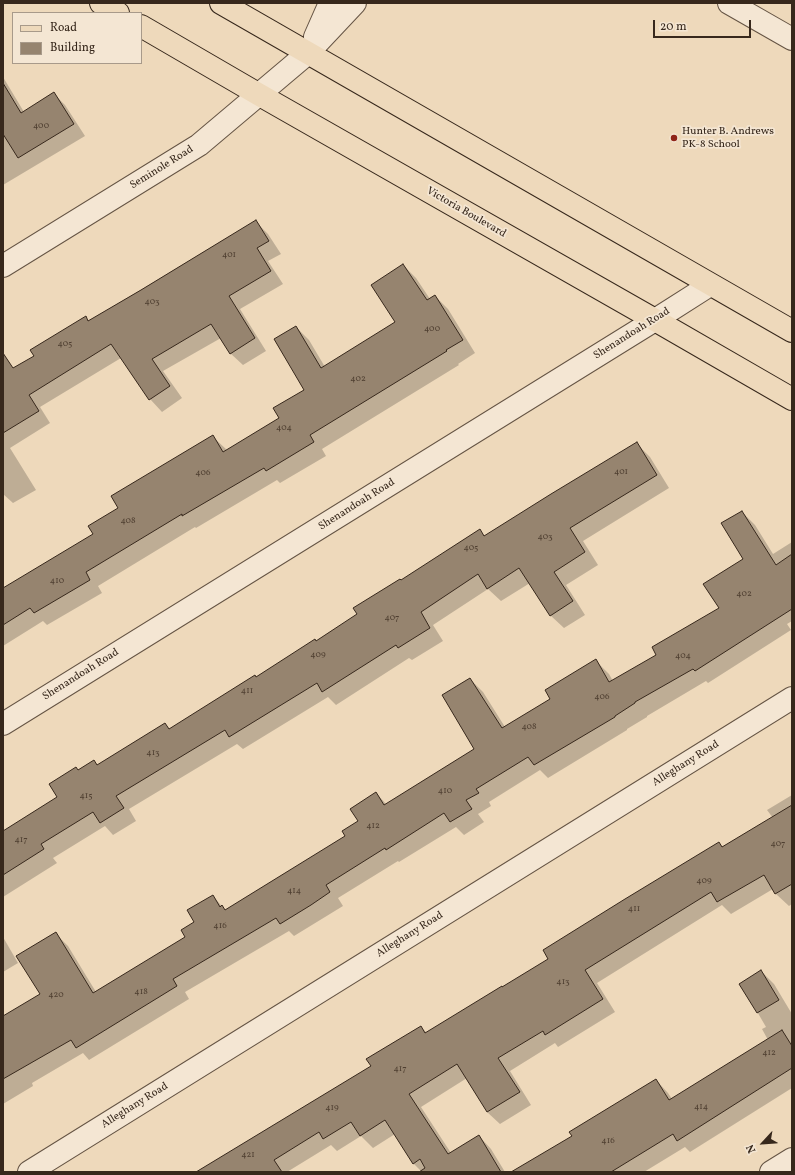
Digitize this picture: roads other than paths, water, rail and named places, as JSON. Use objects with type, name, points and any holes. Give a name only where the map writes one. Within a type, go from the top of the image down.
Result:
[{"type":"main road","points":[[101,3],[116,12]]},
{"type":"main road","points":[[221,3],[792,331]]},
{"type":"main road","name":"Victoria Boulevard","points":[[142,27],[792,399]]},
{"type":"street","points":[[308,53],[330,3]]},
{"type":"street","name":"Seminole Road","points":[[3,266],[199,145],[308,53],[355,3]]},
{"type":"street","points":[[729,3],[792,39]]},
{"type":"street","name":"Shenandoah Road","points":[[3,724],[656,320],[710,285]]},
{"type":"street","name":"Alleghany Road","points":[[29,1172],[792,698]]},
{"type":"street","points":[[770,1172],[792,1159]]},
{"type":"place","name":"Hunter B. Andrews PK-8 School","points":[[674,138]]}]
